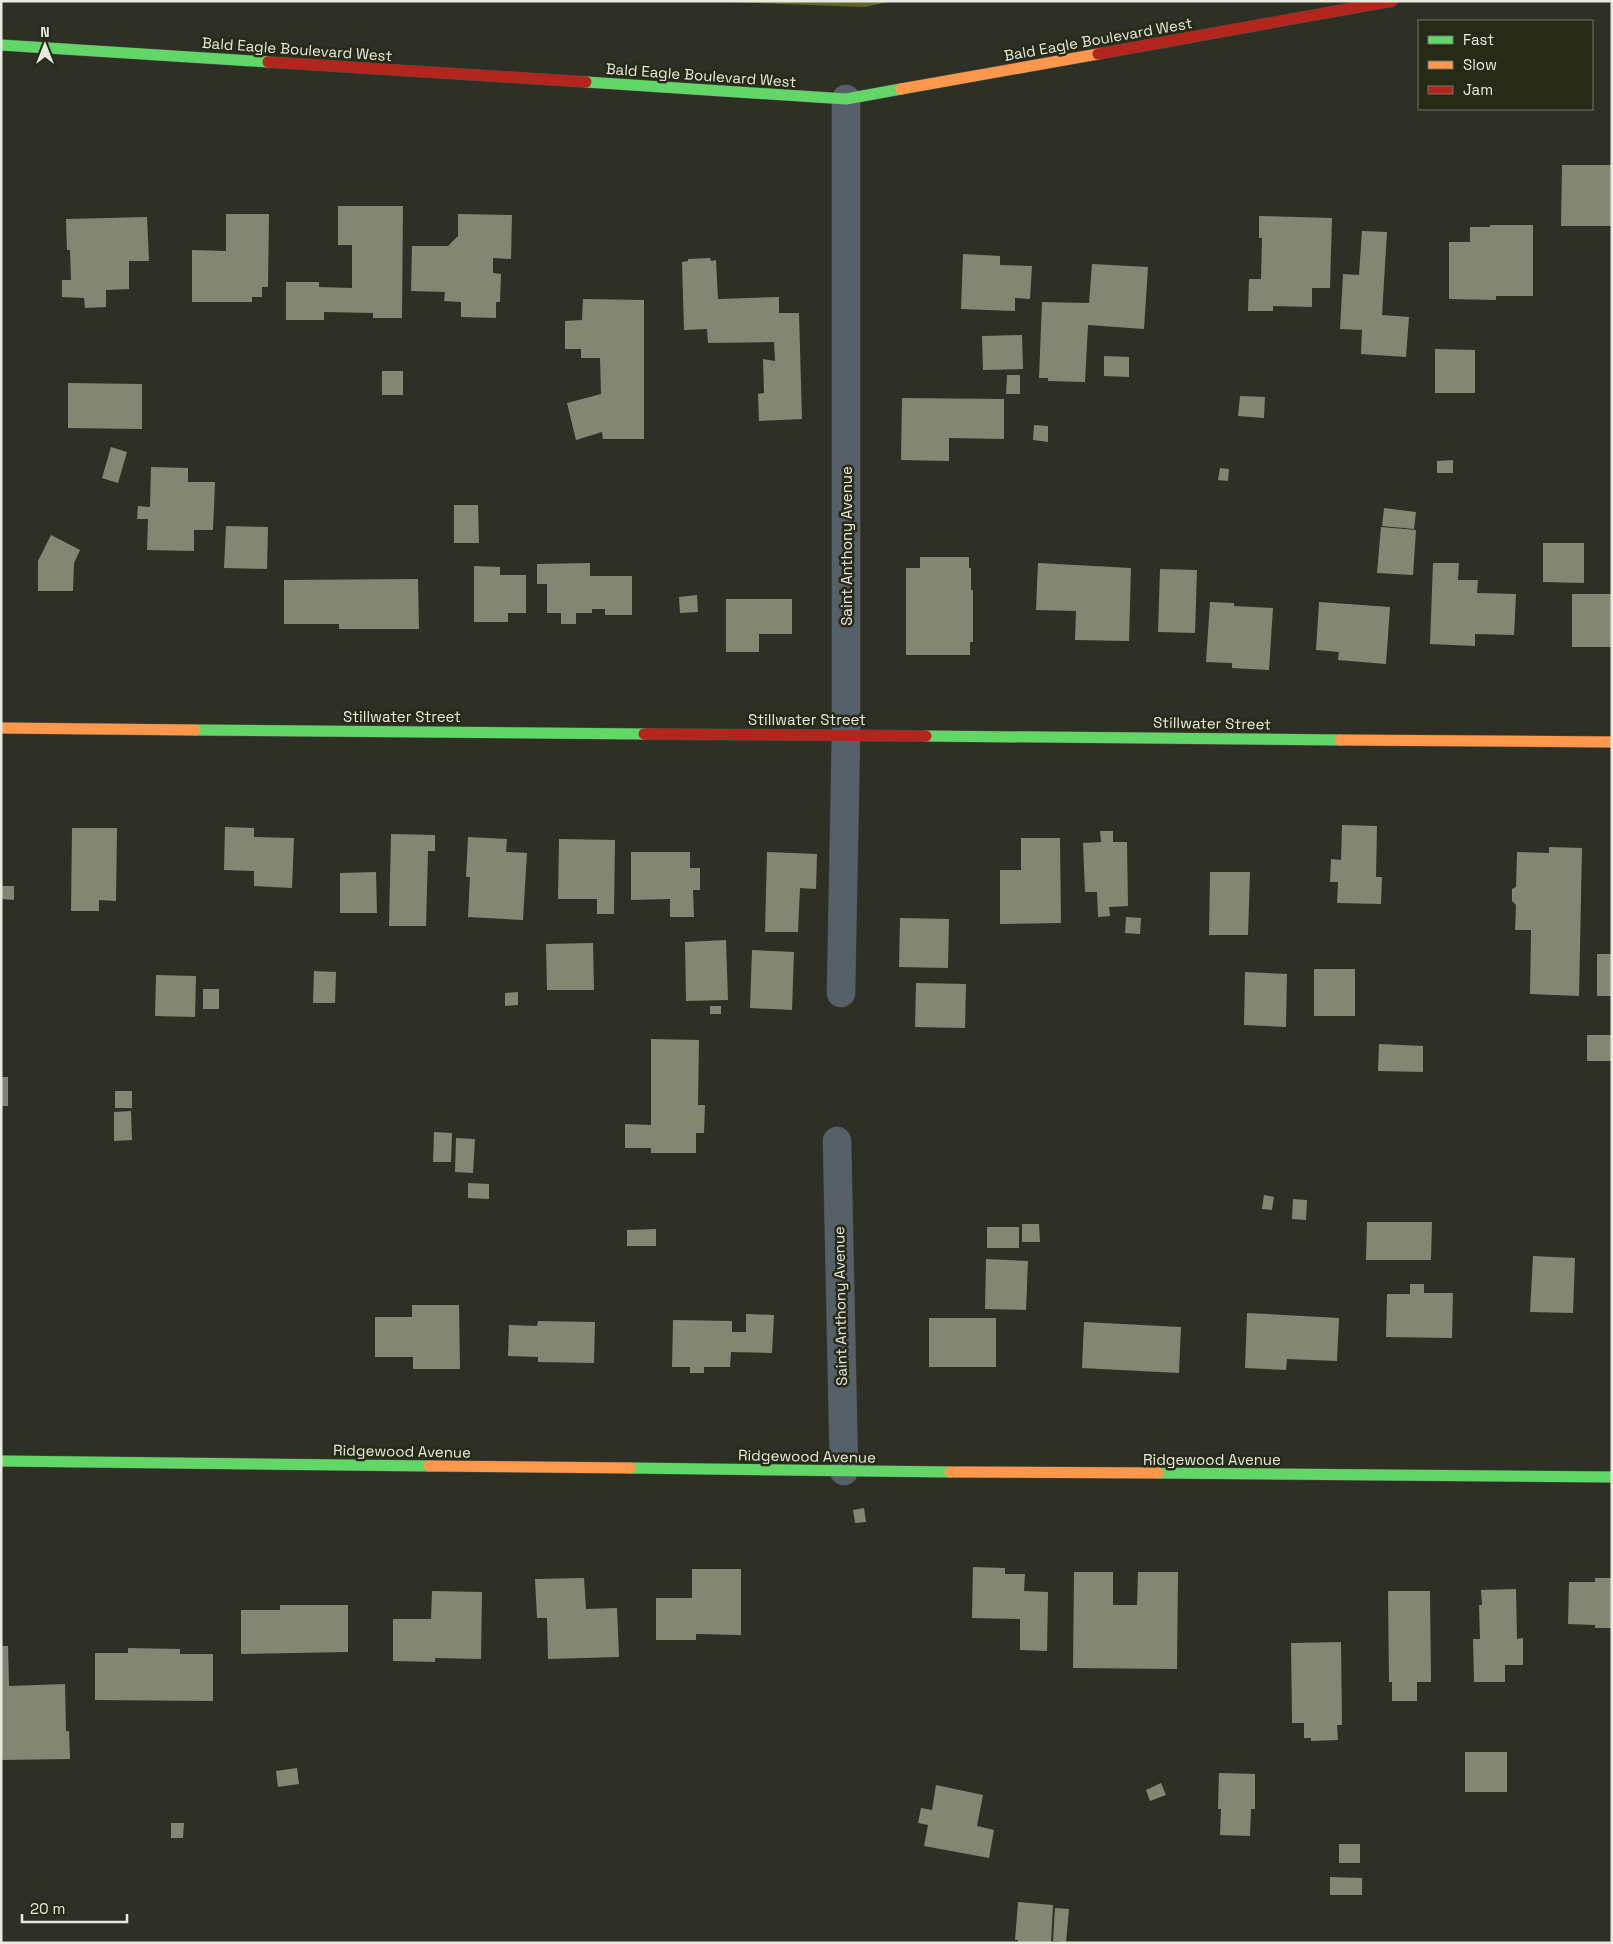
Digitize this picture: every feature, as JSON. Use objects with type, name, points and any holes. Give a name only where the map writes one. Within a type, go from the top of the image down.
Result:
[{"type":"street","name":"Bald Eagle Boulevard West","points":[[1,45],[846,99],[1392,1]]},
{"type":"street","name":"Saint Anthony Avenue","points":[[842,993],[846,734],[846,99]]},
{"type":"street","name":"Stillwater Street","points":[[1,728],[1612,742]]},
{"type":"street","name":"Saint Anthony Avenue","points":[[836,1141],[844,1471]]},
{"type":"street","name":"Ridgewood Avenue","points":[[1,1461],[844,1471],[1612,1477]]},
{"type":"shaded area","points":[[705,1],[894,1],[864,7]]},
{"type":"building","points":[[1562,165],[1612,165],[1612,226],[1561,226]]},
{"type":"building","points":[[338,206],[403,206],[402,318],[373,318],[373,313],[324,312],[324,320],[286,320],[286,282],[319,282],[319,287],[352,288],[352,245],[338,245]]},
{"type":"building","points":[[226,214],[269,214],[268,287],[262,287],[262,297],[252,297],[252,302],[192,302],[192,250],[226,251]]},
{"type":"building","points":[[458,214],[512,215],[511,259],[493,258],[493,273],[501,274],[500,302],[496,302],[496,318],[461,317],[461,302],[444,301],[445,292],[411,291],[412,246],[448,246],[458,236]]},
{"type":"building","points":[[1259,216],[1332,218],[1330,288],[1312,288],[1312,307],[1273,306],[1273,311],[1248,311],[1249,279],[1261,279],[1262,238],[1259,238]]},
{"type":"building","points":[[147,217],[149,261],[129,261],[129,289],[106,290],[106,307],[85,308],[84,298],[62,297],[62,280],[71,280],[70,250],[67,250],[66,219]]},
{"type":"building","points":[[1490,225],[1533,225],[1533,296],[1496,296],[1496,300],[1449,299],[1449,242],[1470,242],[1470,227],[1490,227]]},
{"type":"building","points":[[1362,231],[1387,232],[1382,315],[1409,317],[1406,357],[1361,354],[1362,330],[1340,329],[1343,274],[1359,275]]},
{"type":"building","points":[[963,254],[1000,256],[1000,265],[1032,266],[1030,299],[1015,298],[1015,311],[961,309]]},
{"type":"building","points":[[710,258],[711,261],[716,260],[718,299],[779,297],[779,313],[799,313],[802,419],[759,421],[758,394],[764,393],[763,359],[775,361],[774,342],[708,343],[707,329],[684,330],[682,262],[688,261],[688,259]]},
{"type":"building","points":[[1092,264],[1148,267],[1144,329],[1088,325],[1085,382],[1048,381],[1048,378],[1039,378],[1042,302],[1089,303]]},
{"type":"building","points":[[583,299],[644,300],[644,439],[603,439],[602,432],[576,440],[567,403],[601,394],[600,358],[581,358],[581,349],[565,349],[565,321],[582,320]]},
{"type":"building","points":[[1022,335],[1023,369],[983,370],[982,336]]},
{"type":"building","points":[[1435,349],[1475,350],[1475,393],[1435,393]]},
{"type":"building","points":[[1104,356],[1129,357],[1129,377],[1104,376]]},
{"type":"building","points":[[382,371],[403,371],[403,395],[382,395]]},
{"type":"building","points":[[1007,375],[1020,375],[1020,394],[1006,394]]},
{"type":"building","points":[[68,383],[142,384],[142,429],[68,428]]},
{"type":"building","points":[[1240,396],[1265,397],[1264,418],[1238,416]]},
{"type":"building","points":[[902,398],[1004,399],[1004,439],[949,438],[949,461],[901,460]]},
{"type":"building","points":[[1034,425],[1048,426],[1048,442],[1033,440]]},
{"type":"building","points":[[111,447],[127,452],[118,483],[102,478]]},
{"type":"building","points":[[1453,460],[1453,473],[1437,473],[1437,461]]},
{"type":"building","points":[[151,467],[188,468],[188,482],[215,482],[213,530],[194,530],[194,551],[147,550],[148,519],[137,519],[138,506],[150,507]]},
{"type":"building","points":[[1220,468],[1229,469],[1228,481],[1218,480]]},
{"type":"building","points":[[454,505],[478,505],[479,543],[454,543]]},
{"type":"building","points":[[1384,508],[1416,512],[1414,529],[1382,526]]},
{"type":"building","points":[[226,526],[268,527],[267,569],[224,568]]},
{"type":"building","points":[[1381,527],[1416,530],[1413,575],[1377,573]]},
{"type":"building","points":[[51,535],[80,550],[74,563],[73,591],[38,591],[38,561]]},
{"type":"building","points":[[1543,543],[1584,543],[1584,583],[1543,582]]},
{"type":"building","points":[[920,557],[969,557],[971,590],[973,590],[973,642],[970,642],[970,655],[906,655],[906,568],[920,568]]},
{"type":"building","points":[[590,563],[590,576],[632,576],[632,615],[605,615],[605,609],[592,609],[592,613],[576,613],[576,624],[561,624],[561,613],[547,613],[547,584],[537,584],[537,564]]},
{"type":"building","points":[[1038,563],[1131,568],[1129,641],[1075,640],[1076,611],[1036,610]]},
{"type":"building","points":[[1433,563],[1459,563],[1458,580],[1478,580],[1477,593],[1516,594],[1514,635],[1475,634],[1475,646],[1430,644]]},
{"type":"building","points":[[474,566],[500,567],[500,575],[526,575],[526,613],[508,613],[508,622],[474,622]]},
{"type":"building","points":[[1160,569],[1197,570],[1195,633],[1158,632]]},
{"type":"building","points":[[418,579],[419,629],[339,629],[339,624],[284,624],[284,580]]},
{"type":"building","points":[[1572,594],[1612,594],[1612,647],[1572,647]]},
{"type":"building","points":[[697,595],[698,612],[680,613],[679,597]]},
{"type":"building","points":[[726,599],[792,599],[792,634],[759,634],[759,652],[726,652]]},
{"type":"building","points":[[1210,602],[1234,603],[1234,606],[1273,608],[1269,670],[1232,668],[1232,663],[1206,662]]},
{"type":"building","points":[[1319,602],[1390,607],[1386,664],[1338,660],[1339,652],[1316,650]]},
{"type":"building","points":[[1342,825],[1377,826],[1376,877],[1382,877],[1381,904],[1337,903],[1338,882],[1330,882],[1331,859],[1341,860]]},
{"type":"building","points":[[225,827],[254,828],[254,837],[294,838],[292,888],[254,886],[254,871],[224,870]]},
{"type":"building","points":[[72,828],[117,828],[116,901],[99,900],[99,911],[71,911]]},
{"type":"building","points":[[1100,831],[1113,831],[1113,842],[1127,842],[1128,906],[1109,907],[1110,916],[1098,917],[1097,892],[1085,892],[1083,843],[1101,842]]},
{"type":"building","points":[[391,834],[435,835],[435,851],[428,851],[426,926],[389,926]]},
{"type":"building","points":[[468,837],[507,839],[506,852],[527,853],[523,920],[468,917],[470,877],[466,877]]},
{"type":"building","points":[[1021,838],[1060,838],[1061,923],[1000,924],[1000,870],[1021,870]]},
{"type":"building","points":[[559,839],[615,840],[614,914],[597,914],[597,899],[558,899]]},
{"type":"building","points":[[1549,847],[1582,848],[1579,996],[1530,994],[1531,930],[1515,930],[1516,905],[1512,901],[1512,889],[1516,887],[1517,852],[1549,853]]},
{"type":"building","points":[[631,852],[690,852],[690,868],[700,868],[700,890],[693,890],[694,917],[670,917],[670,899],[631,900]]},
{"type":"building","points":[[767,852],[817,854],[816,889],[800,888],[798,932],[765,932]]},
{"type":"building","points":[[376,872],[377,913],[340,913],[340,873]]},
{"type":"building","points":[[1210,872],[1250,872],[1248,935],[1209,935]]},
{"type":"building","points":[[1,886],[14,886],[14,900],[1,899]]},
{"type":"building","points":[[1126,917],[1141,918],[1140,934],[1125,933]]},
{"type":"building","points":[[900,918],[949,919],[948,968],[899,967]]},
{"type":"building","points":[[726,940],[728,1000],[686,1001],[685,942]]},
{"type":"building","points":[[593,943],[594,990],[547,990],[546,944]]},
{"type":"building","points":[[752,950],[794,952],[792,1010],[750,1008]]},
{"type":"building","points":[[1597,954],[1612,954],[1612,996],[1597,996]]},
{"type":"building","points":[[1314,969],[1355,969],[1355,1016],[1314,1016]]},
{"type":"building","points":[[314,971],[336,972],[335,1003],[313,1003]]},
{"type":"building","points":[[1245,972],[1287,974],[1286,1027],[1244,1025]]},
{"type":"building","points":[[156,975],[196,976],[195,1017],[155,1016]]},
{"type":"building","points":[[916,983],[966,984],[965,1028],[915,1027]]},
{"type":"building","points":[[203,989],[219,989],[219,1009],[203,1009]]},
{"type":"building","points":[[518,992],[518,1005],[505,1006],[505,993]]},
{"type":"building","points":[[710,1006],[721,1006],[721,1014],[710,1014]]},
{"type":"building","points":[[1587,1035],[1612,1035],[1612,1061],[1587,1061]]},
{"type":"building","points":[[651,1039],[699,1040],[698,1105],[705,1105],[704,1133],[696,1133],[696,1153],[651,1153],[651,1148],[625,1148],[625,1124],[651,1125]]},
{"type":"building","points":[[1379,1044],[1423,1046],[1423,1072],[1378,1071]]},
{"type":"building","points":[[1,1077],[8,1077],[8,1106],[1,1106]]},
{"type":"building","points":[[115,1091],[132,1091],[132,1108],[115,1108]]},
{"type":"building","points":[[131,1111],[132,1140],[114,1141],[114,1112]]},
{"type":"building","points":[[434,1132],[452,1133],[451,1162],[433,1162]]},
{"type":"building","points":[[456,1138],[475,1139],[473,1173],[455,1172]]},
{"type":"building","points":[[468,1183],[489,1184],[489,1199],[468,1198]]},
{"type":"building","points":[[1264,1195],[1274,1197],[1272,1210],[1262,1209]]},
{"type":"building","points":[[1293,1199],[1307,1200],[1306,1220],[1292,1219]]},
{"type":"building","points":[[1367,1222],[1432,1222],[1431,1260],[1366,1260]]},
{"type":"building","points":[[1022,1224],[1039,1224],[1040,1242],[1022,1242]]},
{"type":"building","points":[[987,1227],[1019,1227],[1019,1248],[987,1248]]},
{"type":"building","points":[[656,1229],[656,1246],[627,1246],[627,1230]]},
{"type":"building","points":[[1533,1256],[1575,1258],[1573,1313],[1530,1312]]},
{"type":"building","points":[[986,1259],[1028,1261],[1026,1310],[985,1309]]},
{"type":"building","points":[[1410,1284],[1424,1284],[1424,1293],[1453,1293],[1452,1338],[1386,1337],[1387,1294],[1410,1294]]},
{"type":"building","points":[[412,1305],[459,1305],[460,1369],[413,1369],[413,1357],[375,1357],[375,1317],[412,1317]]},
{"type":"building","points":[[1247,1313],[1339,1318],[1337,1361],[1287,1359],[1286,1370],[1245,1368]]},
{"type":"building","points":[[746,1314],[774,1315],[772,1353],[731,1352],[730,1367],[704,1367],[704,1373],[690,1373],[690,1367],[672,1367],[673,1320],[732,1321],[732,1332],[746,1332]]},
{"type":"building","points":[[929,1318],[996,1318],[996,1367],[929,1367]]},
{"type":"building","points":[[538,1321],[595,1322],[594,1363],[538,1362],[538,1357],[508,1356],[509,1325],[537,1326]]},
{"type":"building","points":[[1084,1322],[1181,1327],[1179,1373],[1082,1368]]},
{"type":"building","points":[[864,1508],[866,1522],[855,1523],[853,1510]]},
{"type":"building","points":[[973,1567],[1005,1568],[1005,1574],[1025,1574],[1024,1591],[1048,1592],[1047,1651],[1020,1650],[1020,1619],[972,1618]]},
{"type":"building","points":[[692,1569],[741,1569],[741,1635],[696,1634],[696,1640],[656,1640],[656,1598],[692,1598]]},
{"type":"building","points":[[1074,1572],[1113,1572],[1113,1605],[1137,1605],[1138,1572],[1178,1572],[1177,1669],[1073,1668]]},
{"type":"building","points":[[584,1578],[586,1609],[617,1608],[619,1657],[548,1659],[547,1618],[537,1618],[535,1579]]},
{"type":"building","points":[[1595,1578],[1612,1578],[1612,1628],[1595,1628],[1595,1625],[1568,1624],[1569,1582],[1595,1582]]},
{"type":"building","points":[[1516,1589],[1517,1639],[1523,1638],[1523,1665],[1505,1665],[1505,1682],[1474,1682],[1473,1639],[1480,1639],[1479,1605],[1482,1605],[1481,1590]]},
{"type":"building","points":[[432,1591],[482,1592],[481,1659],[435,1658],[435,1662],[393,1661],[393,1619],[431,1619]]},
{"type":"building","points":[[1388,1591],[1430,1591],[1431,1682],[1417,1682],[1417,1701],[1392,1701],[1392,1682],[1389,1682]]},
{"type":"building","points":[[280,1605],[348,1605],[348,1652],[241,1654],[241,1610],[280,1610]]},
{"type":"building","points":[[1341,1642],[1342,1725],[1337,1725],[1338,1740],[1311,1741],[1311,1738],[1304,1738],[1304,1723],[1292,1723],[1291,1643]]},
{"type":"building","points":[[1,1646],[8,1646],[9,1686],[65,1684],[66,1731],[69,1731],[70,1759],[1,1760]]},
{"type":"building","points":[[128,1648],[180,1649],[180,1654],[213,1654],[213,1701],[95,1700],[95,1653],[128,1653]]},
{"type":"building","points":[[1465,1752],[1507,1752],[1507,1792],[1465,1792]]},
{"type":"building","points":[[297,1768],[299,1784],[278,1787],[276,1771]]},
{"type":"building","points":[[1219,1773],[1255,1774],[1255,1809],[1251,1809],[1250,1836],[1220,1835],[1221,1809],[1218,1809]]},
{"type":"building","points":[[1161,1783],[1166,1795],[1150,1801],[1146,1790]]},
{"type":"building","points":[[936,1785],[983,1795],[977,1826],[994,1830],[989,1858],[924,1846],[928,1825],[918,1823],[921,1808],[932,1810]]},
{"type":"building","points":[[171,1823],[184,1823],[183,1838],[171,1838]]},
{"type":"building","points":[[1339,1844],[1360,1844],[1360,1863],[1339,1863]]},
{"type":"building","points":[[1330,1877],[1362,1878],[1362,1895],[1330,1895]]},
{"type":"building","points":[[1018,1902],[1053,1905],[1051,1943],[1018,1943],[1018,1940],[1015,1940]]},
{"type":"building","points":[[1055,1908],[1069,1909],[1066,1942],[1053,1941]]},
{"type":"traffic: fast","points":[[1,45],[268,62]]},
{"type":"traffic: fast","points":[[586,82],[846,99],[901,89]]},
{"type":"traffic: fast","points":[[195,730],[644,734]]},
{"type":"traffic: fast","points":[[926,736],[1340,740]]},
{"type":"traffic: fast","points":[[1,1461],[429,1466]]},
{"type":"traffic: fast","points":[[630,1468],[950,1472]]},
{"type":"traffic: fast","points":[[1158,1473],[1612,1477]]},
{"type":"traffic: slow","points":[[901,89],[1098,54]]},
{"type":"traffic: slow","points":[[1,728],[195,730]]},
{"type":"traffic: slow","points":[[1340,740],[1612,742]]},
{"type":"traffic: slow","points":[[429,1466],[630,1468]]},
{"type":"traffic: slow","points":[[950,1472],[1158,1473]]},
{"type":"traffic: jam","points":[[1098,54],[1392,1]]},
{"type":"traffic: jam","points":[[268,62],[586,82]]},
{"type":"traffic: jam","points":[[644,734],[926,736]]}]
